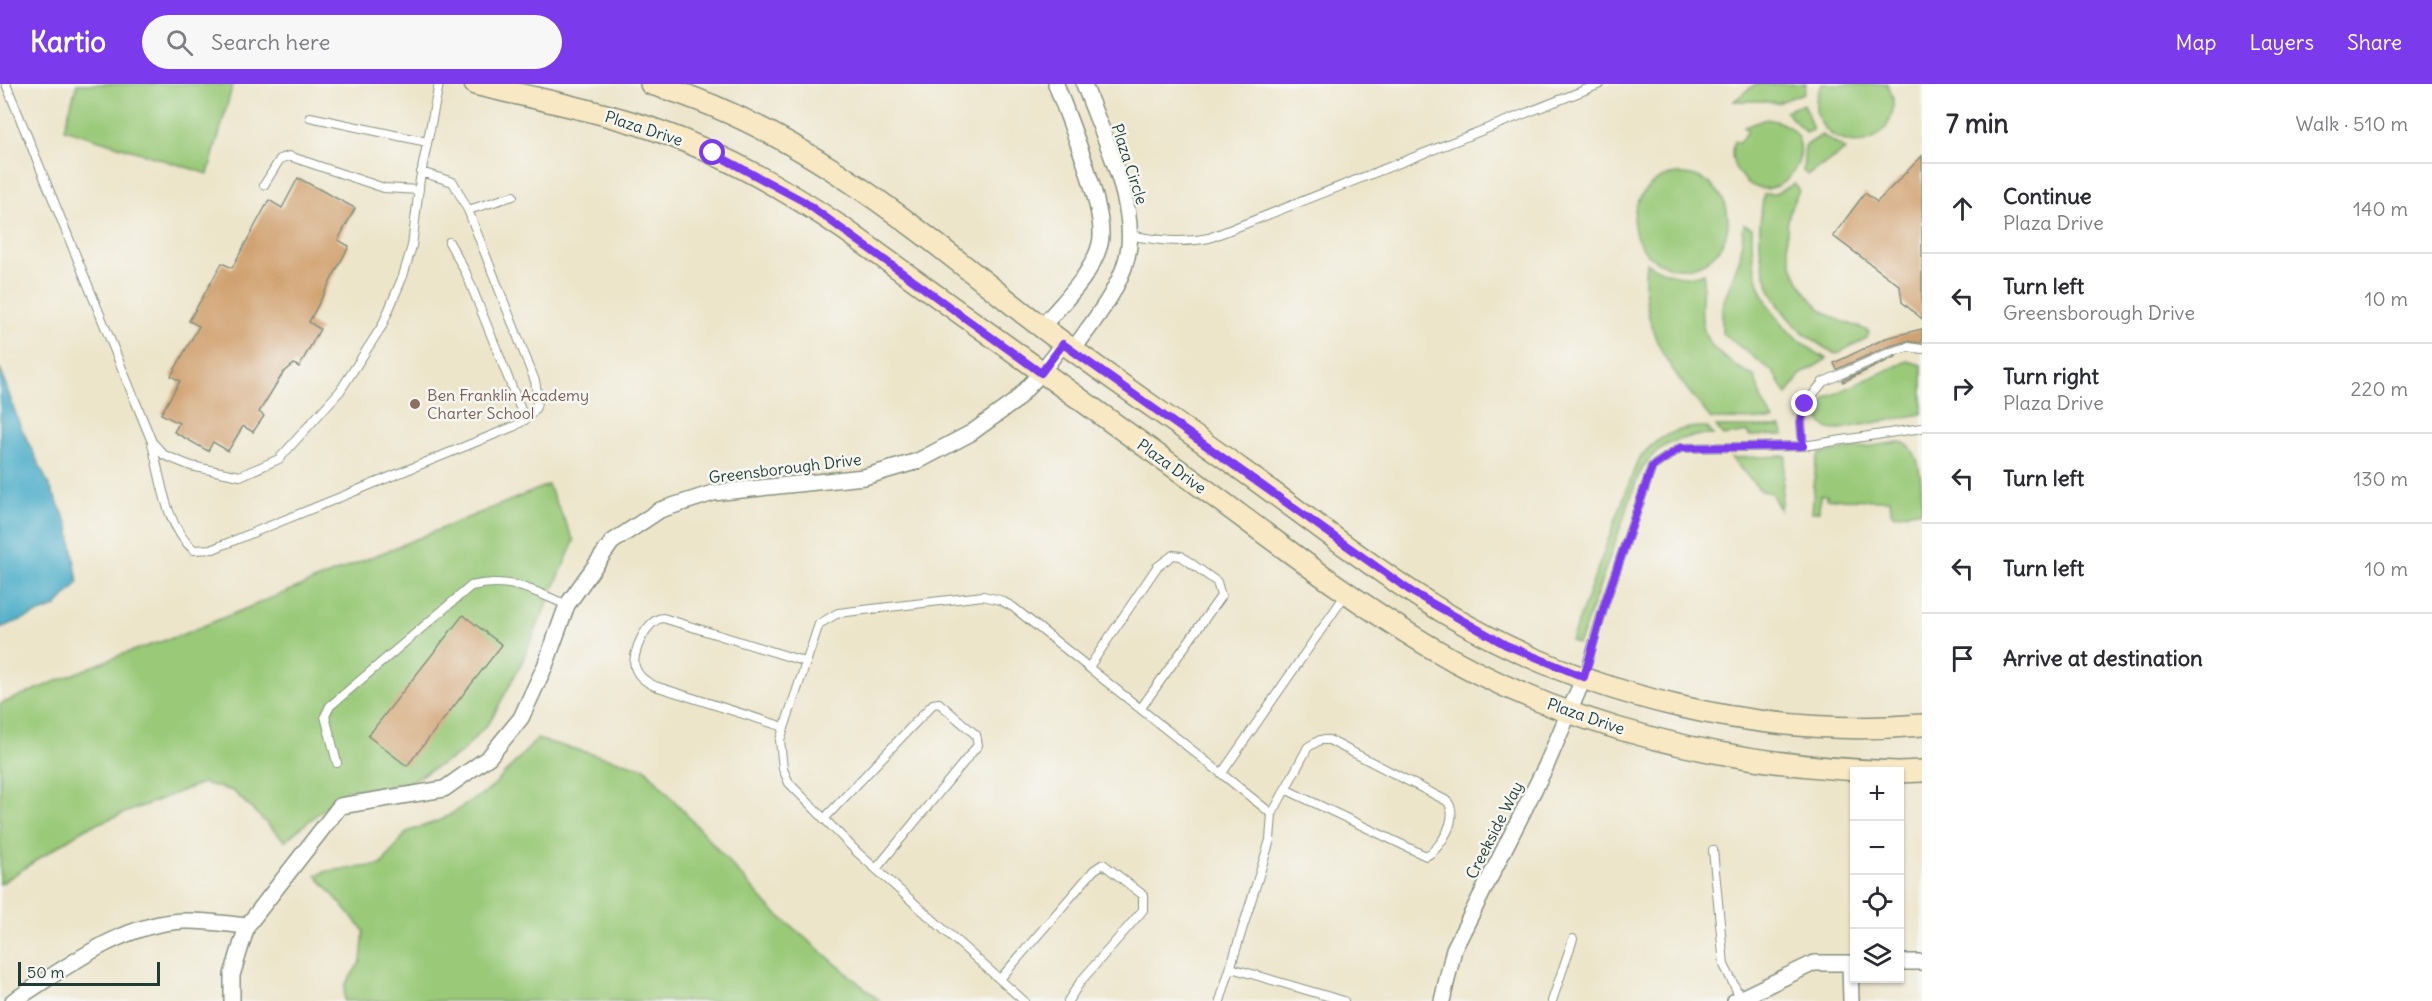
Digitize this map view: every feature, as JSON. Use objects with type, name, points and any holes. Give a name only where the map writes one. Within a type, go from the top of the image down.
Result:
[{"type":"street","name":"Plaza Drive","points":[[475,84],[652,129],[740,166],[803,201],[1347,593],[1457,662],[1570,712],[1640,734],[1730,755],[1820,768],[1850,769]]},
{"type":"street","points":[[651,84],[731,114],[826,166],[932,240],[1068,347],[1412,592],[1506,645],[1584,677],[1651,699],[1737,716],[1823,726],[1922,725]]},
{"type":"street","points":[[1042,327],[1085,274],[1100,243],[1098,209],[1056,84]]},
{"type":"street","name":"Plaza Circle","points":[[1068,347],[1117,282],[1129,247],[1128,211],[1083,84]]},
{"type":"street","name":"Greensborough Drive","points":[[232,1001],[232,975],[247,926],[340,806],[444,789],[489,757],[521,718],[545,666],[567,605],[612,542],[660,510],[713,493],[864,477],[918,461],[944,449],[994,418],[1014,402],[1068,347]]},
{"type":"street","name":"Creekside Way","points":[[1442,1001],[1454,949],[1570,712],[1584,677]]},
{"type":"street","name":"Plaza Drive","points":[[1904,771],[1922,771]]},
{"type":"street","points":[[13,1001],[107,942],[138,930],[182,921],[247,926]]},
{"type":"street","points":[[1904,962],[1922,962]]},
{"type":"street","points":[[1738,999],[1814,963],[1850,963]]},
{"type":"street","points":[[1851,983],[1851,1001]]},
{"type":"lane","points":[[6,84],[152,442],[166,500],[179,534],[194,550],[213,549],[525,420],[533,414],[537,406],[535,381],[468,210],[453,182],[421,172]]},
{"type":"lane","points":[[152,442],[164,455],[191,466],[240,476],[279,459],[340,391],[382,326],[404,276],[412,246],[421,172],[439,84]]},
{"type":"lane","points":[[1128,235],[1171,242],[1190,242],[1209,238],[1600,84]]},
{"type":"lane","points":[[310,117],[427,142]]},
{"type":"lane","points":[[264,185],[280,159],[289,156],[384,188],[418,194]]},
{"type":"lane","points":[[468,210],[513,196]]},
{"type":"lane","points":[[449,242],[466,273],[525,420]]},
{"type":"lane","points":[[1803,446],[1801,422],[1806,403],[1823,382],[1908,346],[1922,348]]},
{"type":"lane","points":[[1584,677],[1605,603],[1652,467],[1680,448],[1803,446],[1922,429]]},
{"type":"lane","points":[[1089,667],[1157,567],[1166,559],[1173,555],[1181,556],[1217,582],[1221,596],[1141,708]]},
{"type":"lane","points":[[337,763],[325,716],[330,706],[471,586],[492,581],[518,584],[567,605]]},
{"type":"lane","points":[[1222,773],[1347,593]]},
{"type":"lane","points":[[1024,1001],[876,868],[789,783],[783,769],[780,740],[819,624],[838,613],[983,596],[1000,600],[1013,607],[1272,814]]},
{"type":"lane","points":[[784,727],[655,686],[638,674],[634,661],[646,627],[656,618],[663,618],[806,662]]},
{"type":"lane","points":[[824,819],[933,704],[939,703],[976,735],[978,745],[876,868]]},
{"type":"lane","points":[[1220,1001],[1270,840],[1272,814],[1285,789],[1308,747],[1320,740],[1329,740],[1447,801],[1452,807],[1453,816],[1439,848],[1426,856],[1285,789]]},
{"type":"lane","points":[[1713,850],[1724,965],[1738,999]]},
{"type":"lane","points":[[1000,979],[1094,870],[1103,864],[1143,895],[1145,903],[1143,910],[1081,981],[1068,1001]]},
{"type":"lane","points":[[1552,1001],[1573,939]]},
{"type":"lane","points":[[1230,968],[1344,1001]]},
{"type":"green space","points":[[77,84],[233,84],[208,174],[64,129]]},
{"type":"green space","points":[[1755,84],[1806,84],[1804,93],[1777,103],[1734,101]]},
{"type":"green space","points":[[1822,84],[1887,84],[1893,102],[1890,120],[1880,134],[1867,141],[1852,142],[1838,138],[1826,129],[1818,117],[1816,101]]},
{"type":"green space","points":[[1804,104],[1813,130],[1806,133],[1785,111]]},
{"type":"green space","points":[[1766,119],[1787,126],[1798,139],[1800,154],[1795,168],[1785,181],[1771,188],[1756,187],[1741,176],[1732,155],[1734,141],[1739,143],[1748,131],[1744,127]]},
{"type":"green space","points":[[1822,135],[1846,150],[1808,175],[1803,171],[1805,146]]},
{"type":"green space","points":[[1681,174],[1699,178],[1714,188],[1724,203],[1728,221],[1724,239],[1714,254],[1699,264],[1681,268],[1663,264],[1648,254],[1638,239],[1634,221],[1638,203],[1648,188],[1663,178]]},
{"type":"green space","points":[[1794,184],[1799,191],[1792,206],[1787,240],[1795,273],[1813,302],[1826,313],[1869,332],[1867,338],[1836,354],[1813,340],[1780,307],[1763,267],[1760,220],[1764,194],[1775,194]]},
{"type":"green space","points":[[1744,224],[1752,228],[1755,270],[1768,305],[1792,334],[1827,359],[1800,375],[1787,395],[1773,372],[1722,333],[1722,306],[1740,258]]},
{"type":"green space","points":[[1646,262],[1674,275],[1690,276],[1704,273],[1702,311],[1706,337],[1723,356],[1755,377],[1762,401],[1773,420],[1711,419],[1682,383],[1660,348],[1652,330],[1647,310]]},
{"type":"green space","points":[[1907,361],[1922,365],[1922,414],[1835,430],[1822,424],[1818,411],[1826,398]]},
{"type":"green space","points":[[1696,427],[1707,427],[1713,435],[1677,440],[1658,451],[1643,468],[1583,633],[1578,644],[1571,641],[1637,462],[1651,446],[1667,435]]},
{"type":"green space","points":[[1716,427],[1781,427],[1784,435],[1749,436],[1748,432],[1723,436]]},
{"type":"green space","points":[[1899,442],[1907,444],[1916,458],[1921,480],[1922,510],[1894,515],[1891,511],[1890,500],[1827,499],[1827,495],[1820,495],[1819,511],[1812,512],[1816,462],[1819,454]]},
{"type":"green space","points":[[1786,456],[1780,510],[1771,493],[1761,491],[1731,458]]},
{"type":"green space","points":[[548,485],[574,541],[520,666],[491,720],[460,754],[404,785],[346,790],[285,841],[233,791],[202,783],[86,828],[0,884],[0,704],[123,654],[181,635]]},
{"type":"green space","points":[[537,739],[645,768],[771,909],[880,1001],[344,1001],[345,985],[361,961],[364,931],[316,875],[327,871],[381,865],[407,832],[443,819],[489,790]]},
{"type":"water","points":[[0,368],[19,423],[69,526],[78,583],[55,607],[0,628]]},
{"type":"building","points":[[1922,156],[1922,319],[1902,302],[1900,286],[1833,236],[1865,193],[1877,202]]},
{"type":"building","points":[[298,178],[355,208],[338,240],[349,246],[309,322],[320,329],[299,367],[294,364],[283,373],[259,412],[264,416],[253,432],[243,426],[228,451],[213,442],[208,451],[174,432],[179,423],[161,414],[180,381],[171,376],[199,326],[189,321],[222,263],[232,268],[269,200],[282,208]]},
{"type":"building","points":[[1922,329],[1922,343],[1907,341],[1889,346],[1837,369],[1834,363],[1886,338]]},
{"type":"building","points":[[1892,359],[1843,382],[1842,380]]},
{"type":"building","points":[[463,615],[502,645],[407,766],[368,736]]},
{"type":"place","name":"Ben Franklin Academy Charter School","points":[[415,404]]},
{"type":"route","points":[[713,153],[803,201],[1041,373],[1063,344],[1138,395],[1374,566],[1446,614],[1506,645],[1584,677],[1605,603],[1652,467],[1680,448],[1803,446],[1801,422],[1805,404]]}]
